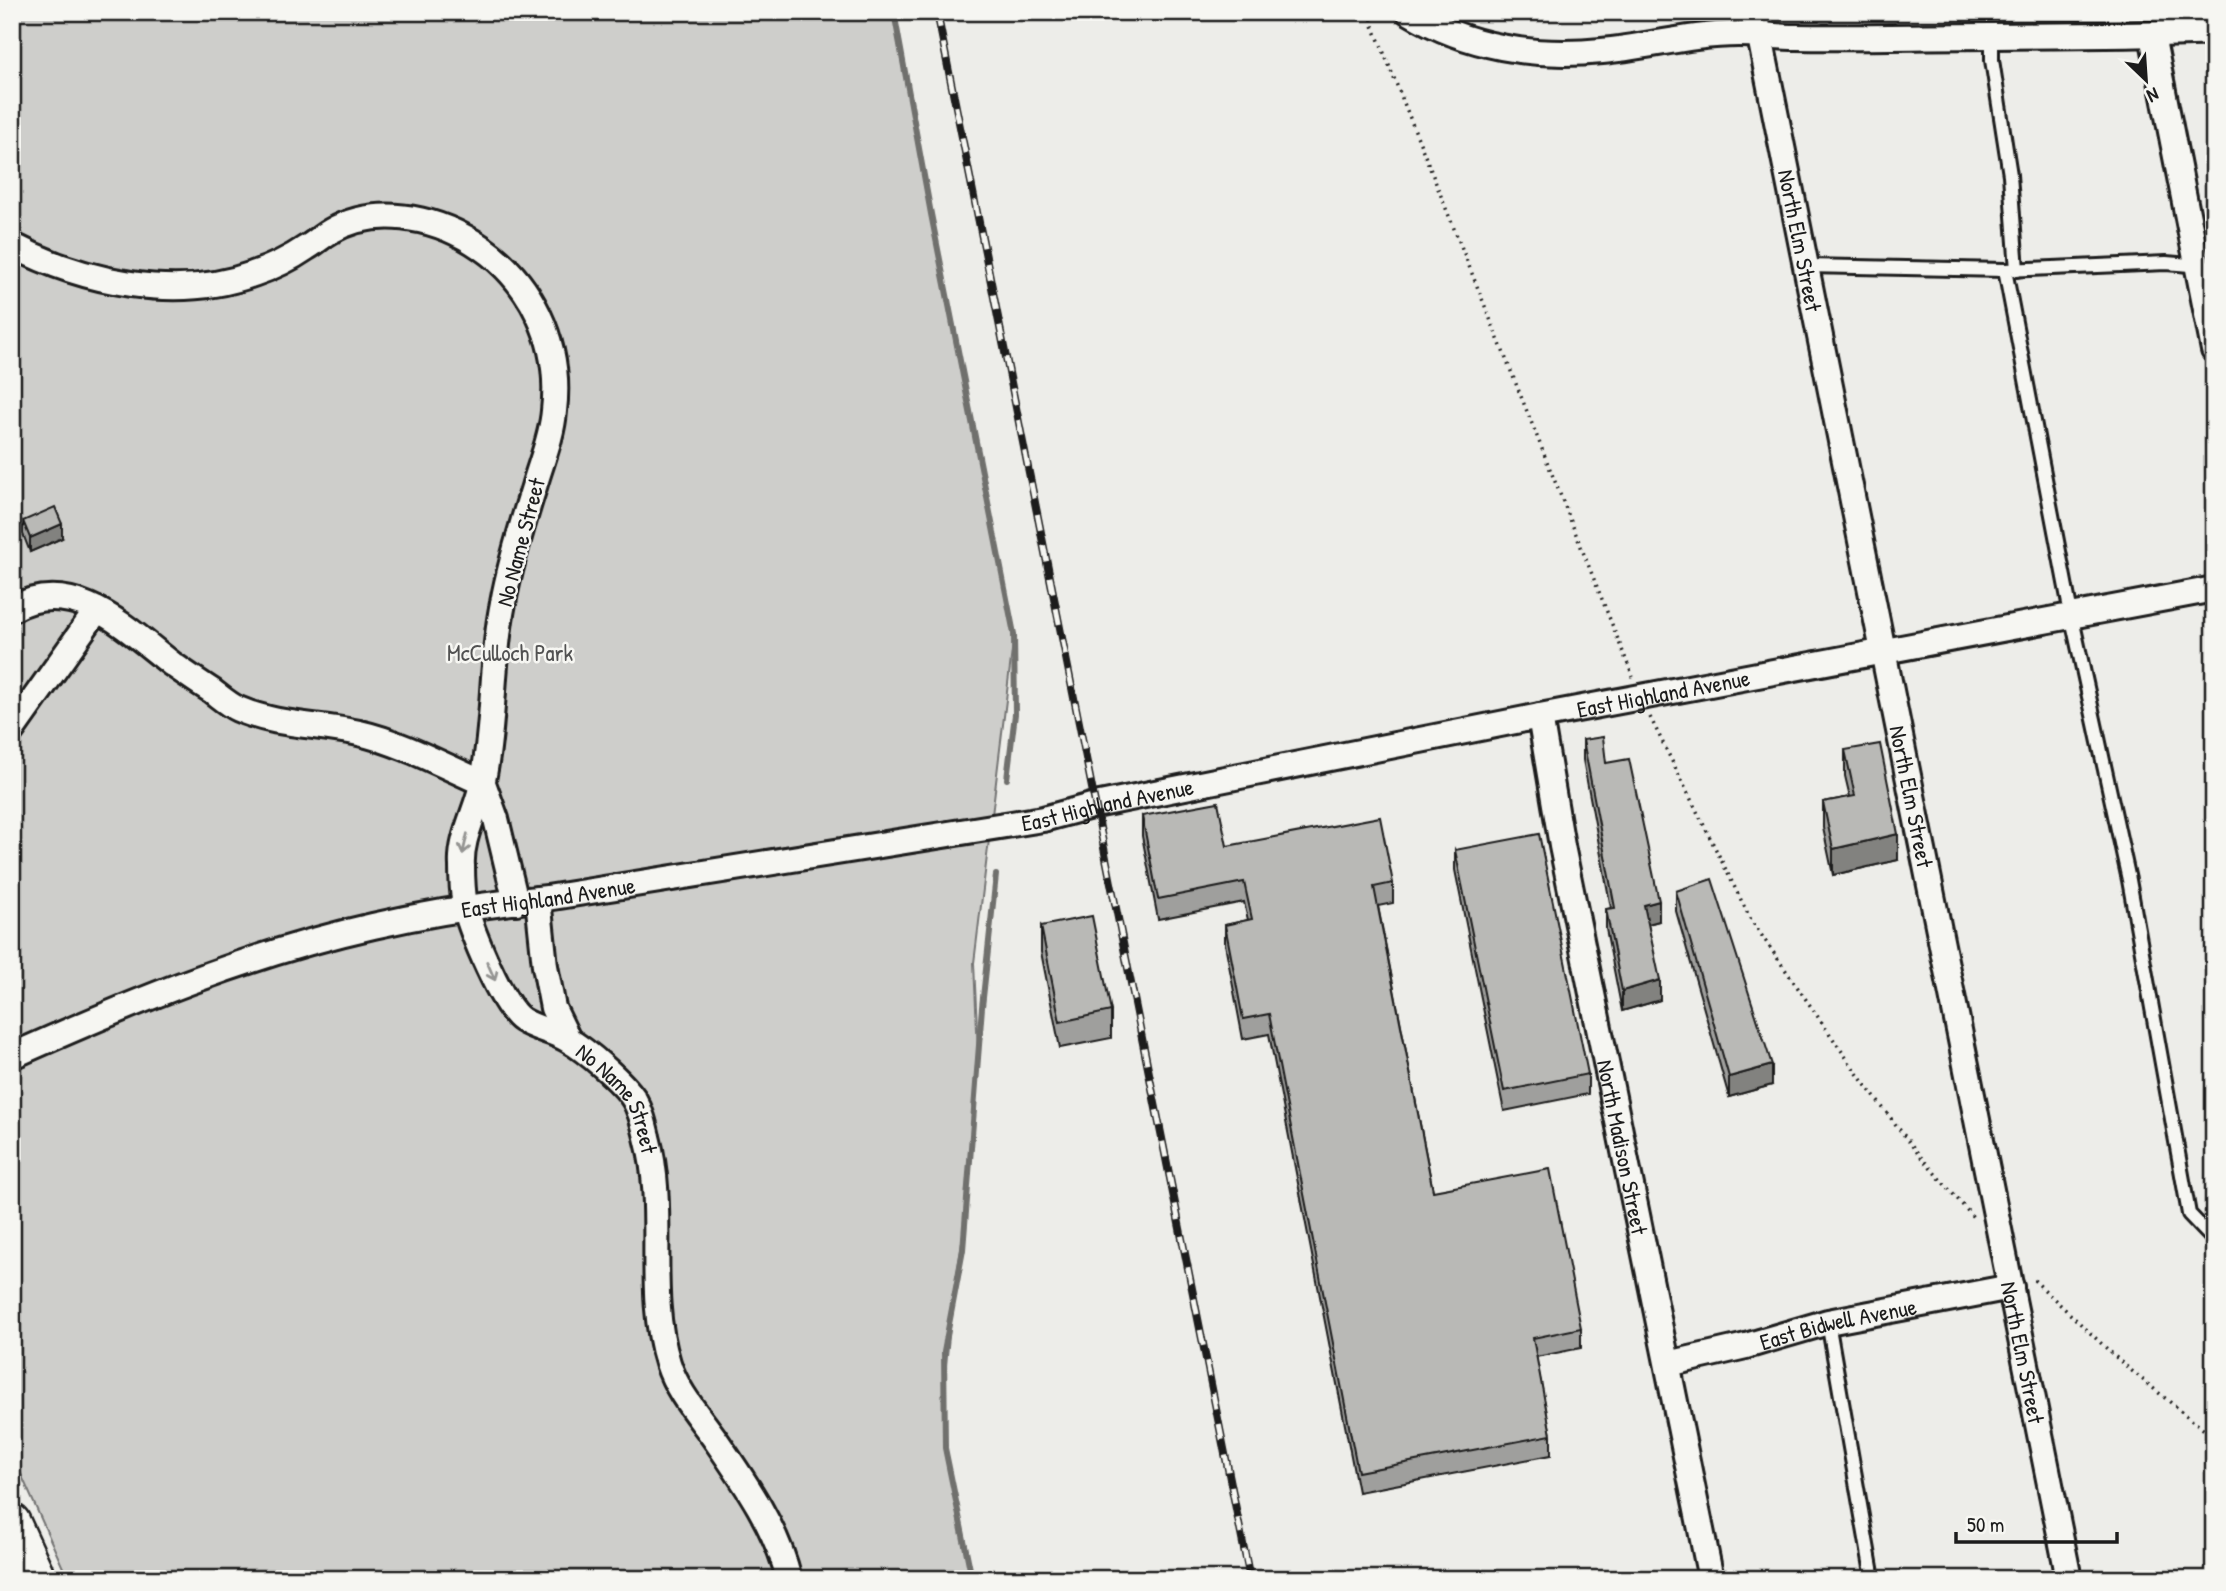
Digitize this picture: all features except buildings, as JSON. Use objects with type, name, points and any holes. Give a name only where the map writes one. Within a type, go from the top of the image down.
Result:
[{"type":"main road","points":[[12,1522],[31,1576]]},
{"type":"street","points":[[1409,12],[1454,34],[1522,52],[1560,54],[1603,51],[1709,35],[1757,23],[1798,37],[2152,35],[2214,32]]},
{"type":"street","name":"North Elm Street","points":[[1757,23],[2068,1579]]},
{"type":"street","points":[[2152,35],[2206,266],[2214,350]]},
{"type":"street","name":"No Name Street","points":[[12,245],[37,257],[91,275],[159,286],[218,284],[251,275],[292,257],[329,232],[350,222],[390,216],[424,221],[474,242],[515,276],[540,315],[548,337],[555,376],[555,409],[551,433],[519,535],[495,640],[489,753],[461,860],[466,908],[506,1004],[521,1020],[568,1039],[606,1070],[632,1096],[642,1114],[654,1161],[659,1326],[667,1360],[681,1392],[739,1474],[768,1525],[789,1579]]},
{"type":"street","name":"East Highland Avenue","points":[[15,1047],[241,964],[372,926],[466,908],[1043,819],[1095,805],[1640,696],[2214,589]]},
{"type":"street","points":[[12,609],[34,600],[68,597],[128,627],[174,665],[236,708],[272,721],[359,733],[483,783],[527,900],[553,1007],[568,1039]]},
{"type":"street","points":[[12,730],[97,610]]},
{"type":"street","name":"North Madison Street","points":[[1539,716],[1562,846],[1711,1579]]},
{"type":"street","name":"East Bidwell Avenue","points":[[1668,1364],[1746,1346],[1828,1322],[2011,1287]]},
{"type":"lane","points":[[1992,36],[1992,60],[2010,175],[2011,270],[2071,614],[2129,880],[2189,1214],[2210,1236],[2214,1236]]},
{"type":"lane","points":[[1806,266],[2011,270],[2166,263],[2206,266]]},
{"type":"lane","points":[[1828,1322],[1873,1579]]},
{"type":"path","points":[[1371,12],[1372,23],[1640,696],[1706,832],[1759,931],[1802,997],[1903,1135],[2003,1250],[2122,1362],[2214,1438]]},
{"type":"green space","name":"McCulloch Park","points":[[12,12],[895,12],[1014,634],[974,963],[978,1052],[964,1230],[944,1384],[945,1448],[972,1579],[68,1579],[12,1454]]},
{"type":"waterway","points":[[894,12],[1014,634],[1015,714],[1007,779]]},
{"type":"waterway","points":[[972,1579],[945,1448],[944,1351],[963,1250],[982,1007],[996,875]]},
{"type":"railway","points":[[937,12],[1250,1579]]}]
